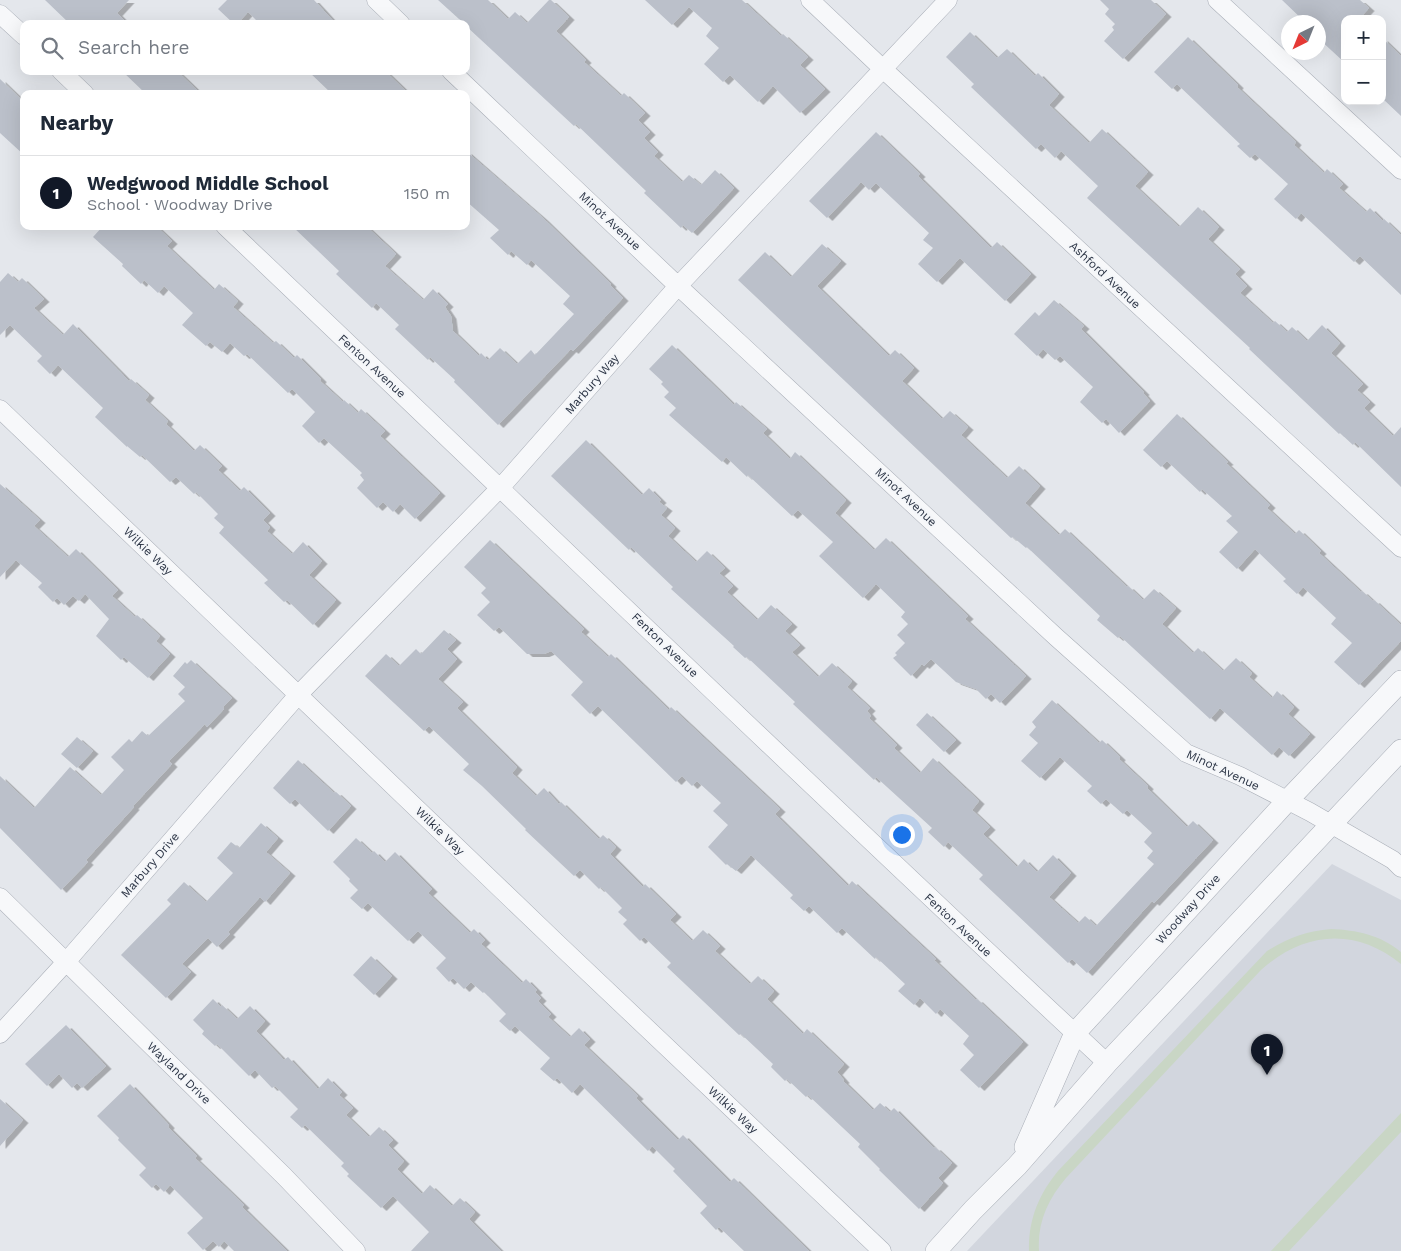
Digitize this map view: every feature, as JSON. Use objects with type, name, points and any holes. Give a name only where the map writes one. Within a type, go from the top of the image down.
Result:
[{"type":"street","points":[[376,0],[397,20]]},
{"type":"street","name":"Ashford Avenue","points":[[810,0],[882,69],[1401,548]]},
{"type":"street","points":[[882,69],[948,0]]},
{"type":"street","points":[[1217,0],[1401,170]]},
{"type":"street","points":[[0,14],[20,32]]},
{"type":"street","name":"Marbury Way","points":[[298,695],[501,487],[678,286],[882,69]]},
{"type":"street","points":[[65,75],[81,90]]},
{"type":"street","name":"Minot Avenue","points":[[455,75],[678,286],[1056,637],[1186,754],[1240,776],[1288,801],[1393,860],[1401,868]]},
{"type":"street","name":"Fenton Avenue","points":[[229,230],[501,487],[921,890],[1107,1063]]},
{"type":"street","name":"Wilkie Way","points":[[0,409],[882,1251]]},
{"type":"street","name":"Woodway Drive","points":[[1017,1166],[1075,1034],[1288,801],[1401,681]]},
{"type":"street","name":"Marbury Drive","points":[[0,1034],[66,962],[298,695]]},
{"type":"street","name":"Woodway Drive","points":[[936,1251],[1017,1166],[1107,1063],[1401,750]]},
{"type":"street","name":"Wayland Drive","points":[[0,897],[277,1169],[356,1251]]},
{"type":"shaded area","points":[[1332,864],[1401,900],[1401,1251],[967,1251]]},
{"type":"green space","points":[[1331,929],[1368,934],[1385,941],[1401,952],[1401,964],[1384,952],[1366,944],[1348,939],[1330,938],[1312,941],[1295,947],[1261,970],[1066,1178],[1054,1194],[1045,1212],[1040,1231],[1039,1251],[1029,1251],[1030,1229],[1036,1208],[1045,1189],[1058,1171],[1267,951],[1282,942],[1298,936],[1314,931]]},
{"type":"green space","points":[[1401,1113],[1401,1132],[1289,1251],[1271,1251]]},
{"type":"building","points":[[45,0],[129,0],[117,13],[124,20],[66,20]]},
{"type":"building","points":[[227,0],[314,0],[332,20],[256,20],[248,12],[241,20],[230,20],[218,9]]},
{"type":"building","points":[[438,0],[488,0],[508,19],[515,12],[527,23],[551,0],[569,17],[556,31],[586,60],[584,62],[621,96],[624,93],[645,113],[638,120],[650,132],[644,138],[658,152],[654,156],[682,182],[689,175],[701,185],[715,170],[734,188],[692,233],[683,225],[681,228],[644,193],[646,191],[576,124],[574,126],[470,30],[470,20],[459,19]]},
{"type":"building","points":[[645,0],[742,0],[781,36],[783,34],[808,57],[800,65],[825,89],[800,113],[773,86],[758,102],[730,75],[723,82],[704,64],[719,48],[706,36],[712,28],[689,7],[672,25]]},
{"type":"building","points":[[1100,0],[1151,0],[1166,14],[1123,59],[1104,41],[1114,30],[1112,27],[1115,24],[1105,14],[1109,9]]},
{"type":"building","points":[[1282,0],[1360,0],[1369,8],[1363,15],[1341,15],[1341,59],[1326,45],[1326,15],[1298,15]]},
{"type":"building","points":[[970,32],[997,58],[1007,49],[1035,76],[1038,73],[1059,94],[1049,105],[1089,143],[1102,129],[1148,172],[1135,186],[1179,227],[1198,207],[1219,227],[1208,239],[1240,269],[1235,274],[1247,286],[1240,293],[1273,323],[1275,321],[1287,332],[1292,327],[1307,341],[1322,325],[1340,343],[1331,353],[1363,384],[1357,390],[1370,402],[1364,408],[1393,436],[1401,427],[1401,487],[1355,442],[1353,445],[1339,434],[1250,348],[1087,198],[1098,186],[1061,151],[1055,158],[1041,144],[1036,149],[971,87],[974,84],[946,57]]},
{"type":"building","points":[[1188,37],[1238,85],[1237,87],[1296,142],[1294,145],[1324,173],[1327,169],[1343,184],[1339,188],[1366,212],[1370,208],[1401,235],[1401,295],[1360,256],[1354,262],[1301,213],[1296,219],[1274,199],[1288,184],[1255,154],[1250,158],[1237,146],[1240,144],[1177,84],[1172,89],[1154,72]]},
{"type":"building","points":[[1386,42],[1401,56],[1401,116],[1386,102]]},
{"type":"building","points":[[126,75],[181,75],[197,90],[142,90]]},
{"type":"building","points":[[312,75],[389,75],[405,90],[328,90]]},
{"type":"building","points":[[0,79],[20,98],[20,151],[0,133]]},
{"type":"building","points":[[876,132],[920,174],[918,176],[991,248],[997,242],[1031,274],[1005,301],[960,258],[937,282],[918,264],[933,248],[923,240],[929,233],[876,183],[869,190],[861,182],[827,218],[809,201]]},
{"type":"building","points":[[470,154],[543,218],[623,298],[573,351],[571,349],[498,425],[454,382],[455,380],[430,357],[428,360],[395,329],[399,325],[376,303],[372,308],[336,274],[339,271],[296,230],[370,230],[396,254],[385,266],[423,300],[433,289],[448,304],[445,307],[451,316],[453,331],[479,356],[481,353],[488,360],[500,348],[517,364],[531,350],[535,355],[574,314],[563,304],[570,296],[531,260],[527,265],[511,251],[508,255],[490,238],[499,230],[470,205]]},
{"type":"building","points":[[99,230],[160,230],[172,241],[167,246],[214,290],[219,284],[238,301],[233,307],[273,343],[276,341],[294,358],[297,355],[321,379],[320,381],[343,402],[344,400],[358,413],[361,409],[385,431],[380,436],[440,493],[415,519],[400,504],[393,512],[383,502],[377,508],[357,488],[364,480],[360,475],[362,473],[324,438],[319,443],[302,426],[315,412],[292,389],[288,393],[247,354],[244,356],[230,343],[222,352],[210,342],[206,346],[182,325],[193,313],[164,286],[158,293],[144,280],[141,284],[122,266],[123,264],[93,237]]},
{"type":"building","points":[[822,244],[841,261],[817,286],[889,356],[895,350],[914,368],[902,381],[942,419],[950,411],[968,427],[961,435],[1007,478],[1019,466],[1040,486],[1025,503],[1059,535],[1065,529],[1143,600],[1154,589],[1176,608],[1162,624],[1193,653],[1198,648],[1223,671],[1236,658],[1252,673],[1249,677],[1272,698],[1277,691],[1294,707],[1288,714],[1310,734],[1289,756],[1279,747],[1272,755],[1220,708],[1210,719],[1120,636],[1118,638],[1097,620],[1100,616],[1027,547],[1013,537],[1011,538],[738,280],[765,252],[791,277]]},
{"type":"building","points":[[8,273],[18,282],[22,278],[44,299],[34,308],[63,335],[73,324],[129,381],[131,379],[149,395],[145,400],[168,421],[166,424],[194,451],[200,445],[222,466],[218,470],[240,491],[244,487],[270,513],[263,520],[270,527],[267,531],[292,554],[303,542],[322,561],[309,575],[336,600],[313,625],[287,600],[284,602],[264,583],[268,580],[219,533],[224,527],[214,518],[218,514],[196,492],[194,494],[176,477],[170,482],[142,455],[140,457],[127,447],[95,417],[103,408],[58,365],[50,374],[37,361],[42,356],[10,325],[0,335],[0,282]]},
{"type":"building","points":[[1054,300],[1084,326],[1081,329],[1144,392],[1150,401],[1119,433],[1106,419],[1102,423],[1080,402],[1093,387],[1060,356],[1055,360],[1043,349],[1037,356],[1014,334],[1035,312],[1039,316]]},
{"type":"building","points":[[672,345],[734,405],[736,402],[767,429],[763,433],[790,459],[795,452],[846,500],[835,513],[874,550],[886,538],[968,616],[965,619],[1026,676],[1000,703],[991,694],[986,699],[976,689],[956,682],[931,659],[924,666],[922,664],[911,676],[893,658],[897,655],[895,653],[905,643],[897,635],[908,624],[901,617],[905,612],[876,584],[863,598],[819,556],[833,542],[798,510],[792,516],[726,457],[722,462],[669,415],[676,408],[664,397],[669,392],[661,384],[663,382],[649,369]]},
{"type":"building","points":[[1177,414],[1270,505],[1267,508],[1295,534],[1299,530],[1321,551],[1319,553],[1361,592],[1374,600],[1401,625],[1401,641],[1359,685],[1334,662],[1352,643],[1331,624],[1336,618],[1303,587],[1297,594],[1283,581],[1286,579],[1255,549],[1237,569],[1219,552],[1238,532],[1226,521],[1232,516],[1202,489],[1200,492],[1167,461],[1161,467],[1143,450]]},
{"type":"building","points":[[586,440],[642,495],[649,488],[661,500],[659,502],[667,508],[661,515],[675,528],[668,536],[696,562],[707,551],[725,568],[719,573],[733,586],[727,592],[757,620],[771,605],[792,624],[785,631],[800,645],[792,652],[818,677],[832,663],[852,681],[847,687],[870,708],[867,711],[871,716],[869,718],[897,745],[894,748],[920,773],[933,758],[979,801],[972,810],[990,827],[983,834],[1017,867],[1024,859],[1037,872],[1053,855],[1071,873],[1049,897],[1078,923],[1085,916],[1096,926],[1154,864],[1147,858],[1153,851],[1144,842],[1152,833],[1127,810],[1123,814],[1106,799],[1101,804],[1087,791],[1092,786],[1060,757],[1040,778],[1021,761],[1038,743],[1029,735],[1036,727],[1032,722],[1052,700],[1099,743],[1102,740],[1187,827],[1193,821],[1213,840],[1154,903],[1152,901],[1087,973],[1072,959],[1068,963],[979,879],[983,875],[948,842],[944,847],[928,832],[932,828],[876,777],[874,780],[793,704],[795,702],[671,589],[673,587],[631,547],[629,550],[551,476]]},
{"type":"building","points":[[0,484],[40,520],[34,526],[68,557],[76,549],[118,590],[112,596],[160,636],[156,641],[170,654],[148,678],[124,657],[121,660],[96,636],[109,619],[85,594],[79,601],[73,596],[64,605],[57,598],[53,602],[38,587],[42,583],[16,560],[0,577]]},
{"type":"building","points":[[490,540],[584,629],[581,632],[608,657],[611,654],[669,710],[671,707],[780,809],[775,814],[848,886],[852,881],[936,959],[934,960],[976,1000],[1023,1042],[979,1088],[960,1070],[974,1055],[963,1044],[969,1036],[940,1009],[936,1014],[920,998],[914,1005],[898,991],[905,984],[876,957],[875,959],[842,928],[837,933],[809,906],[804,911],[790,898],[793,895],[751,855],[736,871],[726,865],[708,847],[728,825],[713,811],[721,803],[697,781],[692,786],[682,776],[676,782],[598,706],[590,714],[571,695],[583,682],[551,651],[544,654],[527,654],[499,627],[494,631],[477,615],[490,602],[481,593],[486,588],[464,567]]},
{"type":"building","points":[[444,630],[456,640],[447,649],[457,659],[438,679],[463,702],[457,708],[517,767],[512,773],[536,796],[544,788],[559,804],[561,802],[599,839],[603,835],[616,847],[610,854],[643,887],[645,884],[676,914],[670,920],[692,941],[703,930],[720,946],[715,951],[750,984],[758,976],[774,991],[767,999],[803,1034],[807,1029],[844,1064],[837,1072],[843,1081],[873,1110],[880,1103],[890,1112],[894,1108],[934,1148],[952,1163],[938,1178],[943,1183],[919,1209],[858,1147],[860,1144],[808,1095],[806,1097],[787,1079],[785,1081],[771,1067],[773,1064],[741,1034],[739,1035],[667,967],[671,963],[644,937],[640,941],[623,924],[627,920],[618,912],[622,908],[601,887],[599,889],[580,870],[574,876],[482,786],[463,770],[469,764],[429,726],[424,731],[365,676],[386,654],[399,666],[416,649],[421,654]]},
{"type":"building","points":[[191,660],[232,698],[207,727],[205,724],[169,761],[172,764],[86,860],[88,862],[61,890],[0,828],[0,776],[34,808],[70,767],[101,795],[124,770],[111,757],[129,739],[132,742],[142,731],[148,736],[185,701],[178,694],[185,687],[173,676],[185,662],[187,664]]},
{"type":"building","points":[[927,713],[956,740],[944,752],[916,725]]},
{"type":"building","points":[[77,737],[93,751],[77,768],[61,754]]},
{"type":"building","points":[[298,760],[351,806],[328,831],[295,799],[290,804],[273,788]]},
{"type":"building","points":[[261,823],[278,838],[266,852],[290,873],[265,902],[260,897],[217,947],[208,938],[182,964],[191,972],[166,998],[121,955],[171,904],[167,900],[184,882],[206,902],[233,873],[217,858],[231,842],[239,848]]},
{"type":"building","points":[[356,838],[385,862],[395,852],[432,889],[428,893],[470,933],[474,929],[485,940],[481,944],[522,983],[526,979],[537,990],[535,992],[541,998],[538,1001],[551,1014],[548,1017],[570,1037],[579,1028],[590,1039],[584,1045],[638,1096],[636,1098],[678,1140],[683,1135],[730,1182],[734,1178],[809,1251],[744,1251],[719,1227],[716,1230],[700,1213],[707,1206],[652,1146],[648,1151],[580,1084],[572,1093],[557,1078],[554,1081],[540,1069],[550,1058],[515,1026],[510,1031],[499,1021],[506,1014],[484,992],[471,982],[464,989],[453,978],[449,982],[436,968],[446,958],[418,931],[408,941],[368,903],[362,909],[350,898],[358,890],[333,862]]},
{"type":"building","points":[[371,956],[392,976],[374,995],[353,975]]},
{"type":"building","points":[[213,999],[237,1019],[250,1006],[265,1021],[256,1031],[284,1060],[288,1057],[318,1089],[328,1078],[342,1092],[339,1095],[353,1108],[346,1115],[369,1137],[379,1127],[393,1140],[388,1145],[404,1161],[397,1169],[422,1194],[430,1185],[452,1206],[460,1198],[475,1212],[469,1219],[501,1251],[411,1251],[429,1232],[393,1196],[381,1208],[347,1176],[349,1174],[341,1166],[344,1163],[305,1125],[302,1128],[290,1117],[298,1109],[275,1086],[272,1088],[255,1070],[249,1076],[217,1044],[215,1046],[202,1034],[204,1031],[193,1020]]},
{"type":"building","points":[[66,1025],[106,1066],[82,1088],[77,1083],[72,1088],[59,1074],[47,1086],[25,1064]]},
{"type":"building","points":[[130,1084],[197,1156],[195,1158],[244,1205],[242,1207],[287,1251],[234,1251],[224,1241],[219,1247],[213,1241],[203,1250],[187,1233],[203,1218],[170,1185],[164,1192],[156,1184],[152,1188],[139,1175],[146,1168],[97,1116]]},
{"type":"building","points":[[0,1099],[23,1120],[0,1146]]},
{"type":"place","name":"Wedgwood Middle School","points":[[1267,1075]]}]
